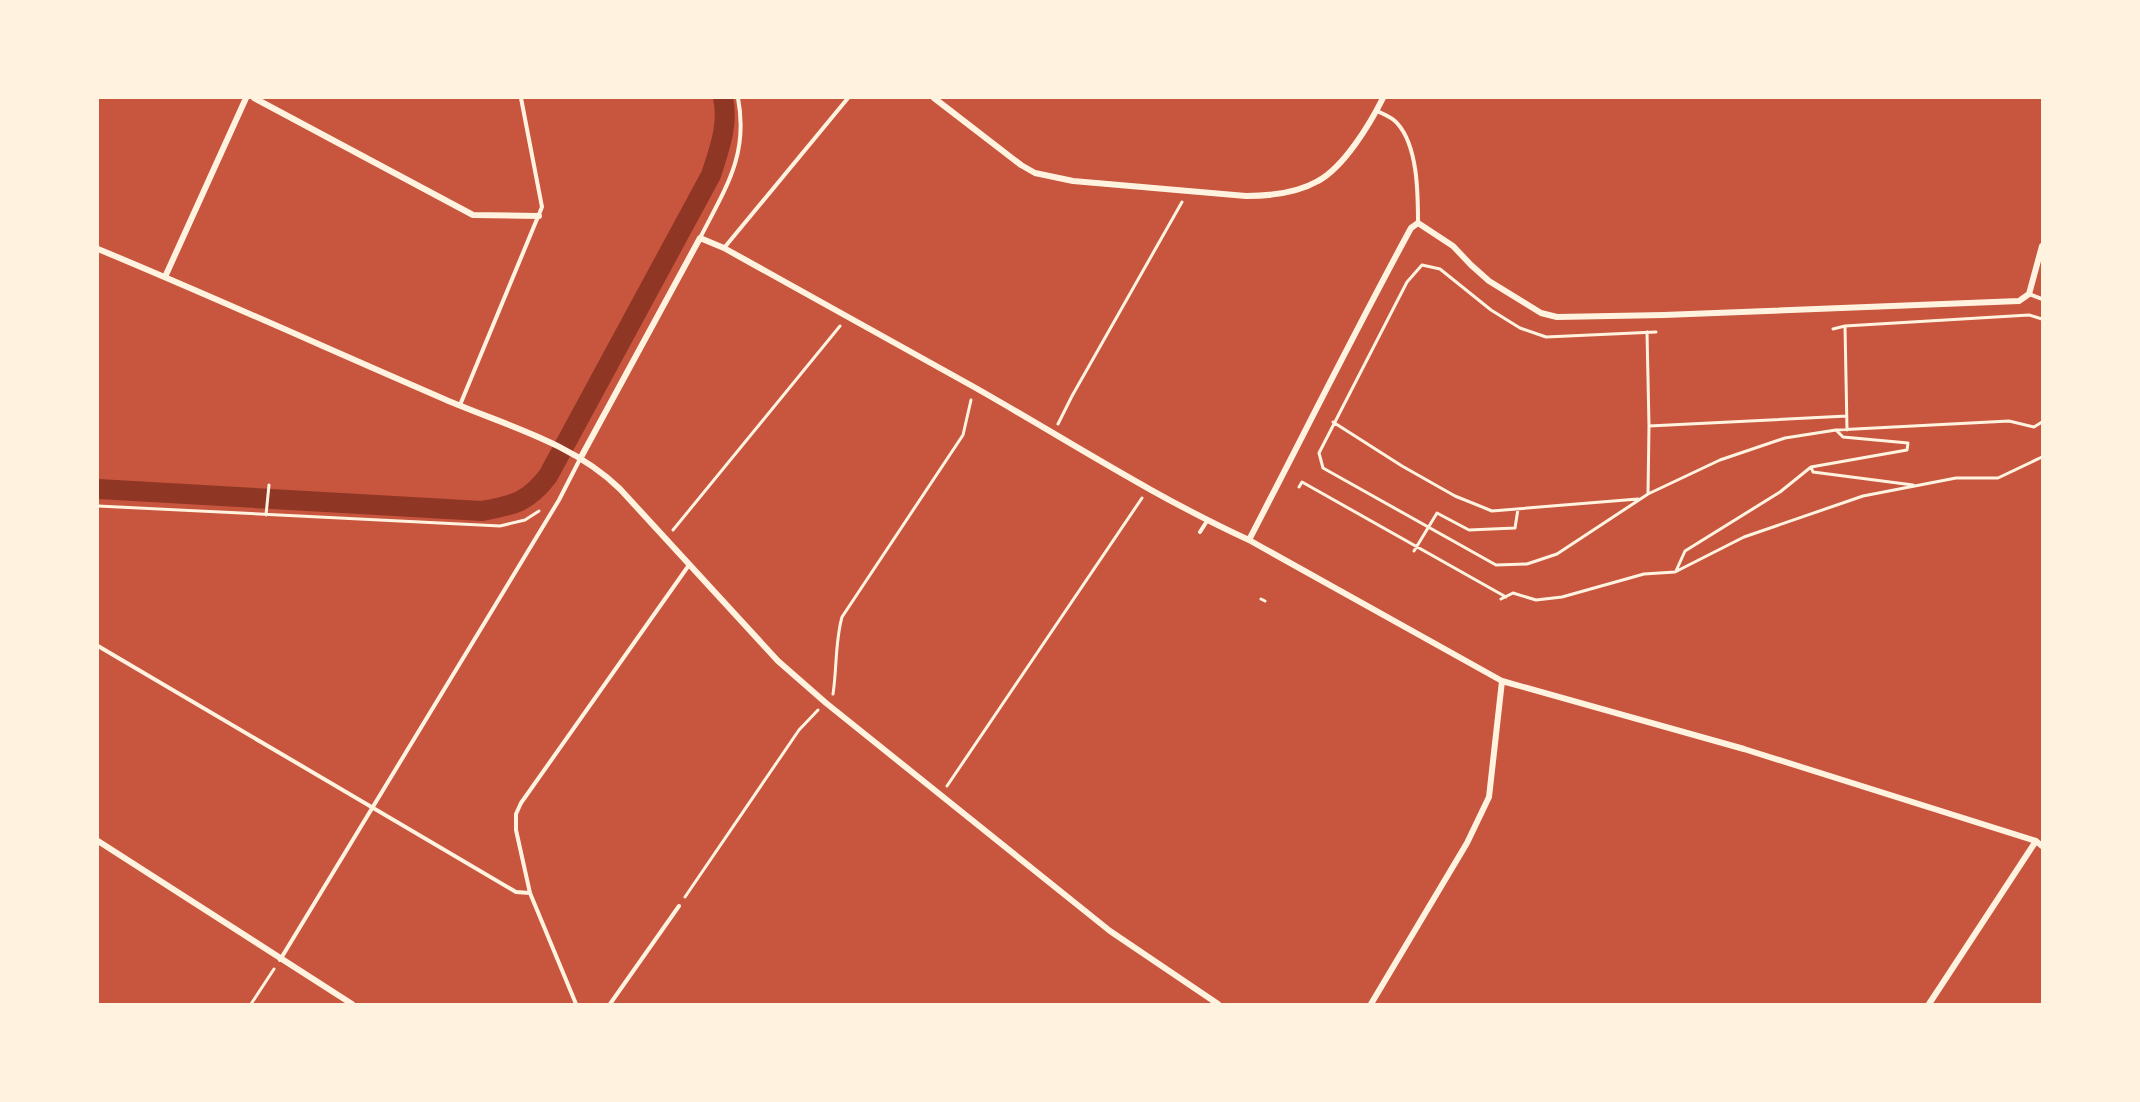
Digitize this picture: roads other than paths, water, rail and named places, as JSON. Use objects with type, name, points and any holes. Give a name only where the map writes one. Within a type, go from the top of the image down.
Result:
[{"type":"street","points":[[165,277],[246,98]]},
{"type":"street","points":[[254,98],[473,215],[539,216]]},
{"type":"street","points":[[934,98],[1021,165],[1035,173],[1073,181],[1264,196],[1303,188],[1328,174],[1343,159],[1377,111],[1383,98]]},
{"type":"street","points":[[1249,540],[1323,399],[1363,316],[1411,228],[1418,223],[1453,246],[1489,280],[1541,312],[1557,317],[2019,302],[2029,294],[2043,246]]},
{"type":"street","points":[[577,457],[700,238],[724,249],[974,387],[1148,489],[1207,521],[1249,540],[1502,681],[1744,749],[2036,841],[2043,846]]},
{"type":"street","points":[[98,249],[460,406],[547,440],[609,477],[778,661],[825,703],[1110,931],[1218,1005]]},
{"type":"street","points":[[1371,1005],[1467,843],[1489,797],[1502,681]]},
{"type":"street","points":[[98,841],[352,1005]]},
{"type":"street","points":[[1929,1005],[2036,841]]},
{"type":"lane","points":[[460,406],[543,207],[521,98]]},
{"type":"lane","points":[[700,238],[736,162],[741,130],[738,98]]},
{"type":"lane","points":[[724,249],[848,98]]},
{"type":"lane","points":[[1377,111],[1396,122],[1410,149],[1416,170],[1418,223]]},
{"type":"lane","points":[[2029,294],[2043,299]]},
{"type":"lane","points":[[280,960],[559,500],[577,457]]},
{"type":"lane","points":[[1200,532],[1207,521]]},
{"type":"lane","points":[[576,1005],[531,893],[516,830],[516,814],[521,803],[690,565]]},
{"type":"lane","points":[[98,646],[516,892],[531,893]]},
{"type":"lane","points":[[610,1005],[679,906]]},
{"type":"waterway","points":[[98,489],[482,511],[503,507],[526,497],[548,476],[711,175],[724,127],[723,98]]}]
